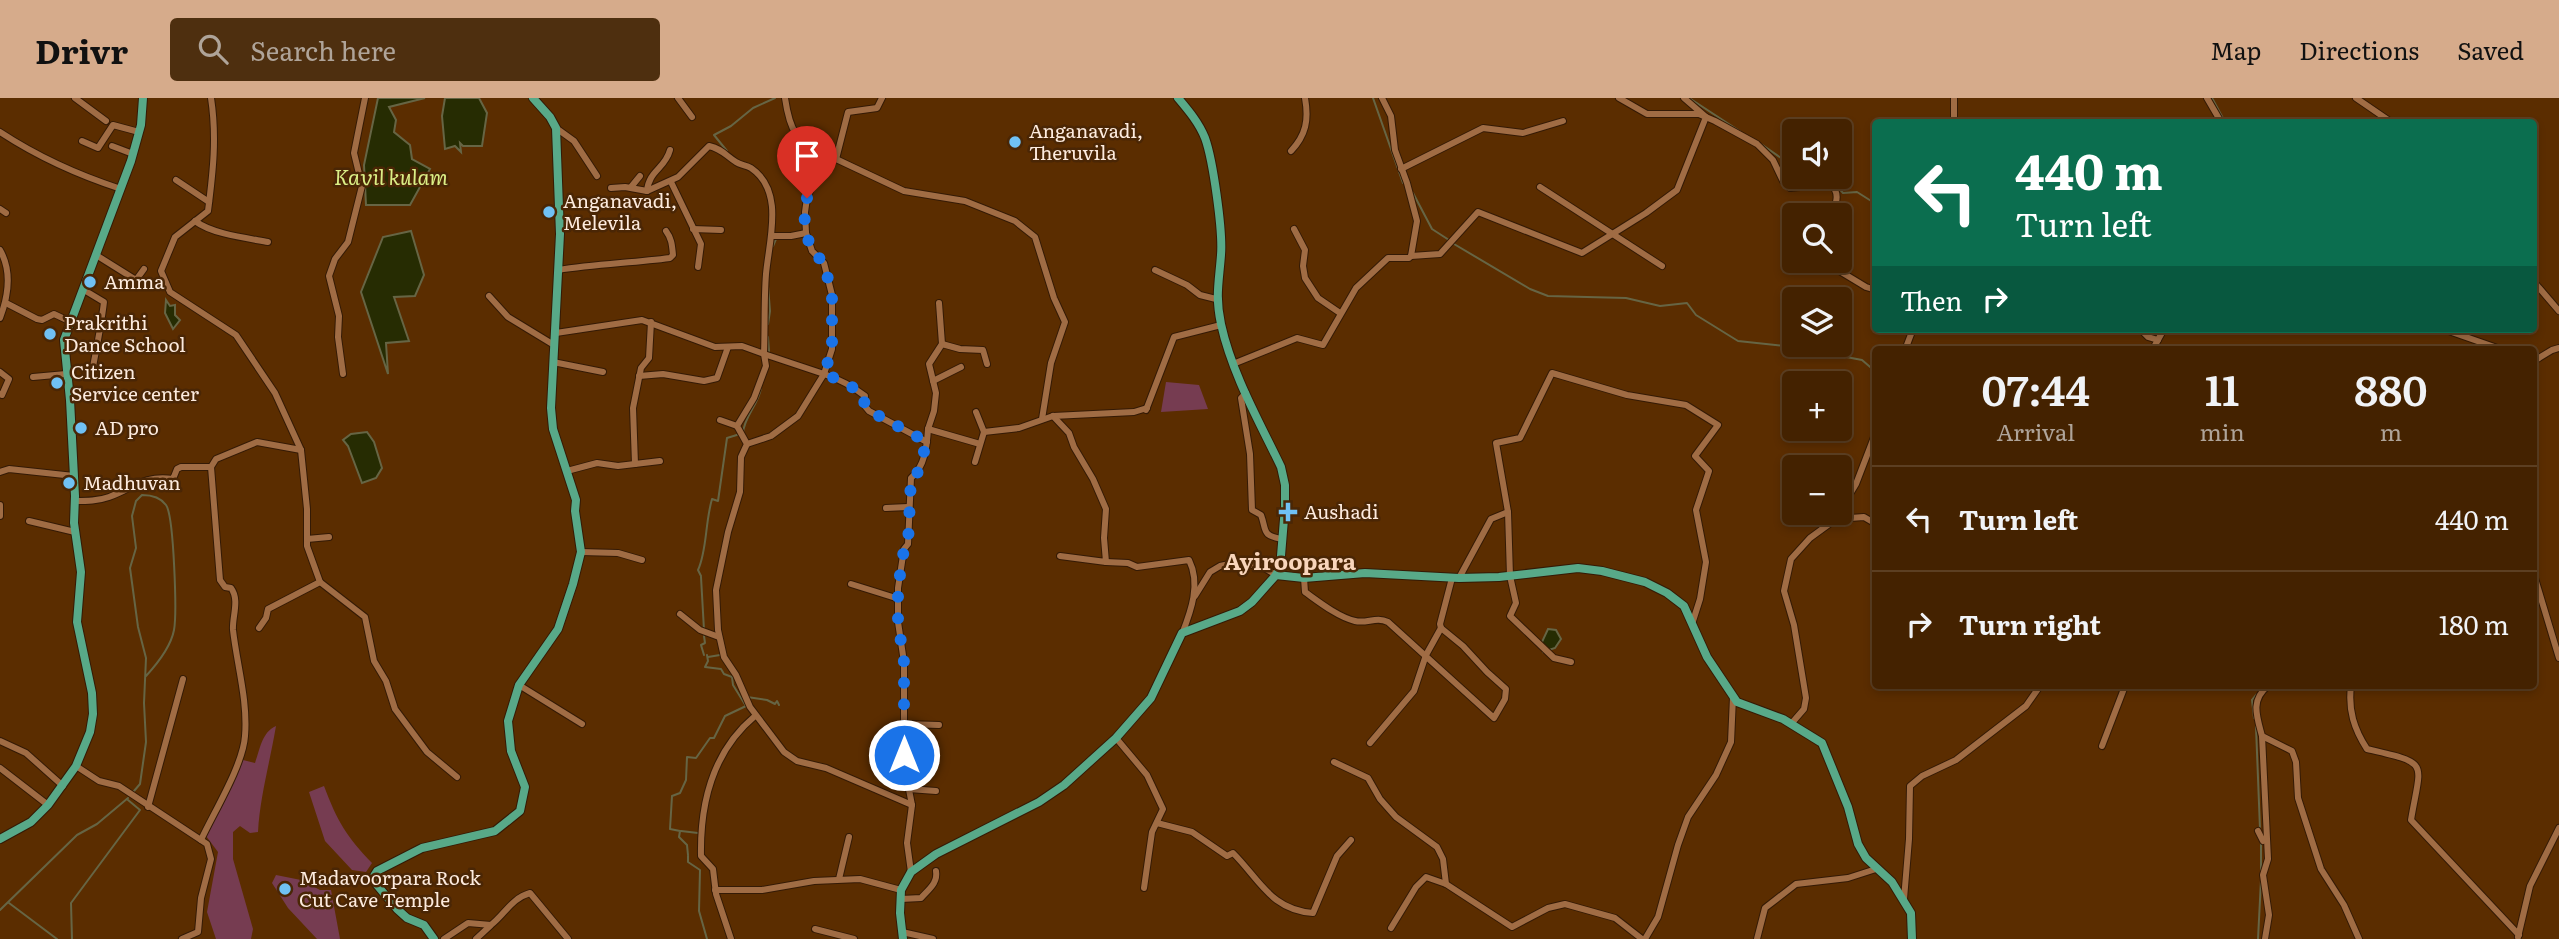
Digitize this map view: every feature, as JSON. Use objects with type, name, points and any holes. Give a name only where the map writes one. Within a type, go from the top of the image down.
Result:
[{"type":"main road","points":[[0,839],[31,822],[48,804],[76,766],[90,732],[92,693],[77,622],[80,572],[75,531],[70,400],[64,340],[133,154],[143,98]]},
{"type":"main road","points":[[434,939],[424,925],[407,918],[397,909],[372,879],[377,871],[422,848],[495,831],[520,811],[525,787],[511,751],[508,721],[519,685],[558,629],[580,552],[576,500],[553,429],[551,400],[560,234],[556,128],[533,98]]},
{"type":"main road","points":[[902,936],[901,895],[911,872],[936,854],[1040,802],[1064,785],[1116,738],[1151,698],[1182,634],[1240,611],[1252,602],[1280,568],[1285,485],[1281,467],[1233,364],[1221,325],[1216,299],[1221,252],[1210,161],[1206,140],[1198,124],[1178,98]]},
{"type":"main road","points":[[1276,576],[1304,578],[1365,573],[1456,578],[1510,576],[1578,568],[1602,570],[1645,582],[1668,593],[1684,606],[1707,657],[1737,702],[1793,720],[1822,743],[1848,807],[1858,844],[1876,869],[1892,882],[1911,913],[1912,939]]},
{"type":"street","points":[[75,98],[106,121]]},
{"type":"street","points":[[211,98],[216,128],[208,211],[175,237],[161,271],[170,292],[236,335],[275,393],[301,450],[307,509],[307,546],[320,582],[365,617],[374,661],[386,681],[395,709],[427,752],[457,777]]},
{"type":"street","points":[[343,374],[338,337],[339,316],[329,276],[335,259],[348,242],[362,186],[354,153],[365,98]]},
{"type":"street","points":[[678,98],[692,117]]},
{"type":"street","points":[[785,98],[793,132],[799,141],[823,161],[836,159],[904,191],[965,201],[1016,220],[1035,237],[1054,298],[1065,322],[1051,363],[1042,419]]},
{"type":"street","points":[[836,159],[848,112],[877,108],[882,98]]},
{"type":"street","points":[[1291,151],[1302,139],[1306,126],[1305,98]]},
{"type":"street","points":[[1382,98],[1391,116],[1395,150],[1417,221],[1411,256]]},
{"type":"street","points":[[1619,98],[1647,114],[1699,114],[1706,117],[1757,145],[1773,160],[1786,186],[1796,188],[1825,183],[1833,186],[1838,197],[1836,203]]},
{"type":"street","points":[[1684,98],[1706,117]]},
{"type":"street","points":[[1954,98],[1954,119]]},
{"type":"street","points":[[2207,98],[2219,119]]},
{"type":"street","points":[[2356,98],[2387,119]]},
{"type":"street","points":[[1233,364],[1297,338],[1323,345],[1356,288],[1388,258],[1440,254],[1478,212],[1582,253],[1677,190],[1706,117]]},
{"type":"street","points":[[1401,169],[1483,128],[1524,133],[1563,121]]},
{"type":"street","points":[[82,141],[98,148],[113,125],[139,132]]},
{"type":"street","points":[[556,128],[574,141],[597,176]]},
{"type":"street","points":[[0,132],[29,151],[89,179],[121,189]]},
{"type":"street","points":[[112,146],[133,154]]},
{"type":"street","points":[[611,188],[631,187],[647,191],[671,182],[709,146],[722,149],[735,162],[751,168],[765,181],[770,194],[772,236],[766,274],[766,366],[754,398],[737,426]]},
{"type":"street","points":[[647,191],[648,180],[667,161],[670,150]]},
{"type":"street","points":[[823,161],[804,212],[806,233],[812,251],[824,263],[832,295],[832,349],[824,374],[799,416],[771,436],[747,444],[741,457],[740,492],[728,532],[716,590],[719,637],[724,657],[736,674],[742,694],[755,716],[784,752],[797,761],[826,768],[912,805]]},
{"type":"street","points":[[631,187],[640,176]]},
{"type":"street","points":[[176,180],[209,202]]},
{"type":"street","points":[[671,182],[701,244],[698,267]]},
{"type":"street","points":[[1540,187],[1662,266]]},
{"type":"street","points":[[195,221],[201,226],[268,242]]},
{"type":"street","points":[[693,229],[721,230]]},
{"type":"street","points":[[1294,229],[1305,250],[1305,278],[1318,298],[1340,313]]},
{"type":"street","points":[[558,270],[670,258],[673,255],[672,246],[666,232]]},
{"type":"street","points":[[772,236],[806,233]]},
{"type":"street","points":[[0,250],[5,259],[8,280],[6,303],[0,318]]},
{"type":"street","points":[[96,255],[136,280],[144,270]]},
{"type":"street","points":[[1155,270],[1187,285],[1200,295],[1216,299]]},
{"type":"street","points":[[1843,273],[1872,289]]},
{"type":"street","points":[[2537,285],[2559,311]]},
{"type":"street","points":[[84,289],[104,302],[92,377]]},
{"type":"street","points":[[489,296],[508,317],[554,345]]},
{"type":"street","points":[[6,303],[33,318],[42,320],[49,314],[55,314],[71,322]]},
{"type":"street","points":[[911,872],[907,843],[912,805],[904,764],[904,662],[898,622],[898,588],[904,549],[908,544],[911,478],[917,474],[934,411],[936,393],[929,364],[943,344],[939,303]]},
{"type":"street","points":[[556,332],[628,321],[651,322],[703,343],[742,346],[840,380],[865,396],[864,405],[870,411],[927,442]]},
{"type":"street","points":[[635,464],[633,408],[641,368],[649,358],[651,322]]},
{"type":"street","points":[[984,432],[1019,428],[1053,416],[1146,410],[1174,337],[1221,325]]},
{"type":"street","points":[[2144,333],[2158,340]]},
{"type":"street","points":[[2155,346],[2162,333]]},
{"type":"street","points":[[2454,333],[2492,346]]},
{"type":"street","points":[[943,344],[960,349],[983,349],[987,364]]},
{"type":"street","points":[[639,376],[663,374],[704,381],[717,378],[728,346]]},
{"type":"street","points":[[2537,359],[2559,348]]},
{"type":"street","points":[[553,362],[603,372]]},
{"type":"street","points":[[933,381],[961,368]]},
{"type":"street","points":[[0,372],[9,379],[2,395],[0,394]]},
{"type":"street","points":[[1571,662],[1554,658],[1510,616],[1516,603],[1510,576],[1508,512],[1496,443],[1520,438],[1552,373],[1627,395],[1686,405],[1718,425],[1695,456],[1709,471],[1696,510],[1706,562],[1700,599],[1693,621]]},
{"type":"street","points":[[33,377],[66,374]]},
{"type":"street","points":[[1246,393],[1241,398],[1250,454],[1252,510],[1261,515],[1269,537],[1282,540]]},
{"type":"street","points":[[975,462],[984,432],[976,412]]},
{"type":"street","points":[[1053,416],[1069,433],[1106,509],[1106,562]]},
{"type":"street","points":[[720,420],[737,426],[747,444]]},
{"type":"street","points":[[928,429],[980,444]]},
{"type":"street","points":[[201,840],[242,754],[246,736],[240,664],[233,628],[235,598],[231,589],[225,587],[220,580],[211,467],[216,459],[257,442],[301,450]]},
{"type":"street","points":[[1852,491],[1872,442]]},
{"type":"street","points":[[567,471],[597,463],[618,466],[660,461]]},
{"type":"street","points":[[75,501],[94,501],[111,496],[143,480],[173,479],[177,469],[181,467],[211,467]]},
{"type":"street","points":[[0,472],[9,469],[74,476]]},
{"type":"street","points":[[0,505],[0,516]]},
{"type":"street","points":[[886,508],[908,507]]},
{"type":"street","points":[[1370,743],[1414,691],[1426,656],[1441,628],[1440,624],[1456,578],[1491,519],[1508,512]]},
{"type":"street","points":[[1852,516],[1864,517],[1872,522]]},
{"type":"street","points":[[29,521],[75,531]]},
{"type":"street","points":[[1793,720],[1804,709],[1805,686],[1794,625],[1784,592],[1791,559],[1826,525]]},
{"type":"street","points":[[307,539],[329,537]]},
{"type":"street","points":[[580,552],[618,552],[642,560]]},
{"type":"street","points":[[1060,556],[1121,562],[1136,567],[1187,559],[1192,566],[1194,597]]},
{"type":"street","points":[[1182,634],[1194,597],[1210,572],[1234,563],[1261,566],[1276,576]]},
{"type":"street","points":[[1304,578],[1304,590],[1310,596],[1355,621],[1380,618],[1388,622],[1494,718],[1505,699],[1506,689],[1441,628]]},
{"type":"street","points":[[259,628],[268,609],[320,582]]},
{"type":"street","points":[[850,584],[899,599]]},
{"type":"street","points":[[2537,585],[2559,658]]},
{"type":"street","points":[[680,614],[700,630],[719,637]]},
{"type":"street","points":[[148,807],[183,679]]},
{"type":"street","points":[[519,685],[582,723]]},
{"type":"street","points":[[1904,900],[1910,786],[1922,776],[1956,760],[2026,706],[2038,689]]},
{"type":"street","points":[[2102,746],[2124,689]]},
{"type":"street","points":[[2256,689],[2260,692]]},
{"type":"street","points":[[2264,689],[2256,699],[2256,713],[2262,736],[2268,859],[2263,875],[2269,915],[2265,939]]},
{"type":"street","points":[[2351,689],[2349,701],[2352,720],[2367,749],[2404,758],[2412,761],[2418,768],[2419,779],[2411,820],[2518,937]]},
{"type":"street","points":[[1391,928],[1416,887],[1426,877],[1446,884],[1512,927],[1548,908],[1565,904],[1615,918],[1644,939],[1658,917],[1688,817],[1716,775],[1731,742],[1733,697]]},
{"type":"street","points":[[731,939],[715,890],[713,869],[701,856],[704,806],[710,782],[725,748],[737,732],[755,716]]},
{"type":"street","points":[[904,724],[939,725]]},
{"type":"street","points":[[2262,736],[2292,751],[2296,762],[2298,798],[2321,869],[2344,905],[2359,939]]},
{"type":"street","points":[[1116,738],[1147,775],[1163,809],[1152,832],[1144,888]]},
{"type":"street","points":[[0,741],[30,757],[63,786]]},
{"type":"street","points":[[1334,762],[1368,778],[1380,799],[1396,817],[1437,847],[1443,859],[1446,884]]},
{"type":"street","points":[[76,766],[100,781],[119,786],[207,844],[211,859],[201,898],[198,932],[182,939]]},
{"type":"street","points":[[0,768],[48,804]]},
{"type":"street","points":[[909,789],[936,791]]},
{"type":"street","points":[[1157,823],[1192,832],[1227,856],[1233,853],[1284,907],[1307,912],[1313,912],[1336,856],[1351,840]]},
{"type":"street","points":[[2518,937],[2530,886],[2559,828]]},
{"type":"street","points":[[2258,831],[2263,841]]},
{"type":"street","points":[[839,879],[849,836]]},
{"type":"street","points":[[1757,939],[1765,908],[1796,884],[1848,878],[1876,869]]},
{"type":"street","points":[[715,890],[762,890],[860,878],[901,895],[922,898],[934,884],[936,871]]},
{"type":"street","points":[[476,939],[505,908],[530,893],[568,939]]},
{"type":"street","points":[[444,939],[468,923],[491,925]]},
{"type":"street","points":[[815,929],[854,939]]},
{"type":"street","points":[[902,936],[933,939]]},
{"type":"shaded area","points":[[1166,382],[1199,385],[1208,409],[1161,412]]},
{"type":"shaded area","points":[[276,726],[258,832],[250,833],[240,826],[233,832],[233,859],[253,929],[251,939],[216,939],[207,912],[218,852],[206,836],[243,760],[255,763],[265,737]]},
{"type":"shaded area","points":[[324,786],[344,828],[372,863],[366,872],[352,870],[325,841],[309,792]]},
{"type":"shaded area","points":[[276,875],[301,880],[320,890],[331,890],[340,939],[317,939],[288,908],[272,883]]},
{"type":"water","name":"Kavil kulam","points":[[378,98],[425,98],[389,107],[396,120],[394,132],[410,145],[412,159],[430,169],[410,205],[366,205],[364,165]]},
{"type":"water","points":[[445,98],[479,98],[487,113],[482,146],[463,146],[460,143],[461,152],[455,146],[445,149],[442,116]]},
{"type":"water","points":[[411,231],[424,275],[415,296],[394,297],[409,341],[386,343],[388,374],[361,292],[383,237]]},
{"type":"water","points":[[166,300],[170,306],[175,305],[175,315],[180,320],[173,329],[165,313]]},
{"type":"water","points":[[367,432],[374,442],[382,468],[376,478],[362,483],[348,446],[343,440],[351,434]]},
{"type":"water","points":[[1548,629],[1556,630],[1561,639],[1555,648],[1543,652],[1541,644]]},
{"type":"waterway","points":[[727,151],[714,135],[731,126],[753,108],[775,98]]},
{"type":"waterway","points":[[1373,98],[1403,183]]},
{"type":"waterway","points":[[1689,98],[1741,132]]},
{"type":"waterway","points":[[2212,98],[2223,119]]},
{"type":"waterway","points":[[1761,144],[1782,159]]},
{"type":"waterway","points":[[1840,189],[1843,193],[1857,192],[1872,201]]},
{"type":"waterway","points":[[1413,193],[1432,229],[1449,240]]},
{"type":"waterway","points":[[773,246],[776,239]]},
{"type":"waterway","points":[[1454,244],[1530,289],[1548,296],[1626,298],[1660,306],[1687,303],[1696,315],[1738,341],[1794,347],[1862,360],[1872,369]]},
{"type":"waterway","points":[[768,286],[768,324]]},
{"type":"waterway","points":[[768,337],[769,352]]},
{"type":"waterway","points":[[743,433],[761,388]]},
{"type":"waterway","points":[[701,576],[698,570],[712,499],[718,501],[727,438],[740,434]]},
{"type":"waterway","points":[[134,791],[140,784],[146,742],[144,703],[146,658],[138,627],[130,568],[136,548],[132,516],[136,501],[142,495],[161,500],[169,513],[175,586],[174,630],[163,654],[146,676]]},
{"type":"waterway","points":[[701,577],[704,630]]},
{"type":"waterway","points":[[704,636],[705,643],[701,645],[704,655]]},
{"type":"waterway","points":[[688,855],[687,845],[679,837],[680,831],[670,829],[672,796],[680,793],[686,780],[687,757],[696,758],[710,738],[714,738],[725,716],[746,706],[733,685],[732,677],[724,674],[721,669],[705,667],[707,655]]},
{"type":"waterway","points":[[708,657],[720,655]]},
{"type":"waterway","points":[[2254,718],[2252,700],[2257,694]]},
{"type":"waterway","points":[[747,697],[775,704],[777,701],[779,705]]},
{"type":"waterway","points":[[2256,727],[2260,829]]},
{"type":"waterway","points":[[0,910],[77,835],[97,824],[128,798]]},
{"type":"waterway","points":[[72,939],[71,903],[140,810],[128,800]]},
{"type":"waterway","points":[[681,831],[698,833]]},
{"type":"waterway","points":[[2261,842],[2261,871]]},
{"type":"waterway","points":[[688,856],[688,862],[700,870],[699,911],[707,939]]},
{"type":"waterway","points":[[2258,939],[2261,880]]},
{"type":"waterway","points":[[9,903],[57,939]]},
{"type":"place","name":"Anganavadi, Theruvila","points":[[1015,142]]},
{"type":"place","name":"Anganavadi, Melevila","points":[[549,212]]},
{"type":"place","name":"Amma","points":[[90,282]]},
{"type":"place","name":"Prakrithi Dance School","points":[[50,334]]},
{"type":"place","name":"Citizen Service center","points":[[57,383]]},
{"type":"place","name":"AD pro","points":[[81,428]]},
{"type":"place","name":"Madhuvan","points":[[69,483]]},
{"type":"place","name":"Aushadi","points":[[1288,512]]},
{"type":"place","name":"Madavoorpara Rock Cut Cave Temple","points":[[285,889]]},
{"type":"district","name":"Ayiroopara","points":[[1290,562]]},
{"type":"route","points":[[807,198],[804,212],[806,233],[812,251],[824,263],[832,295],[832,349],[824,374],[862,393],[865,396],[864,405],[870,411],[927,442],[917,474],[911,478],[908,544],[904,549],[898,588],[898,622],[904,662],[904,755]]}]
